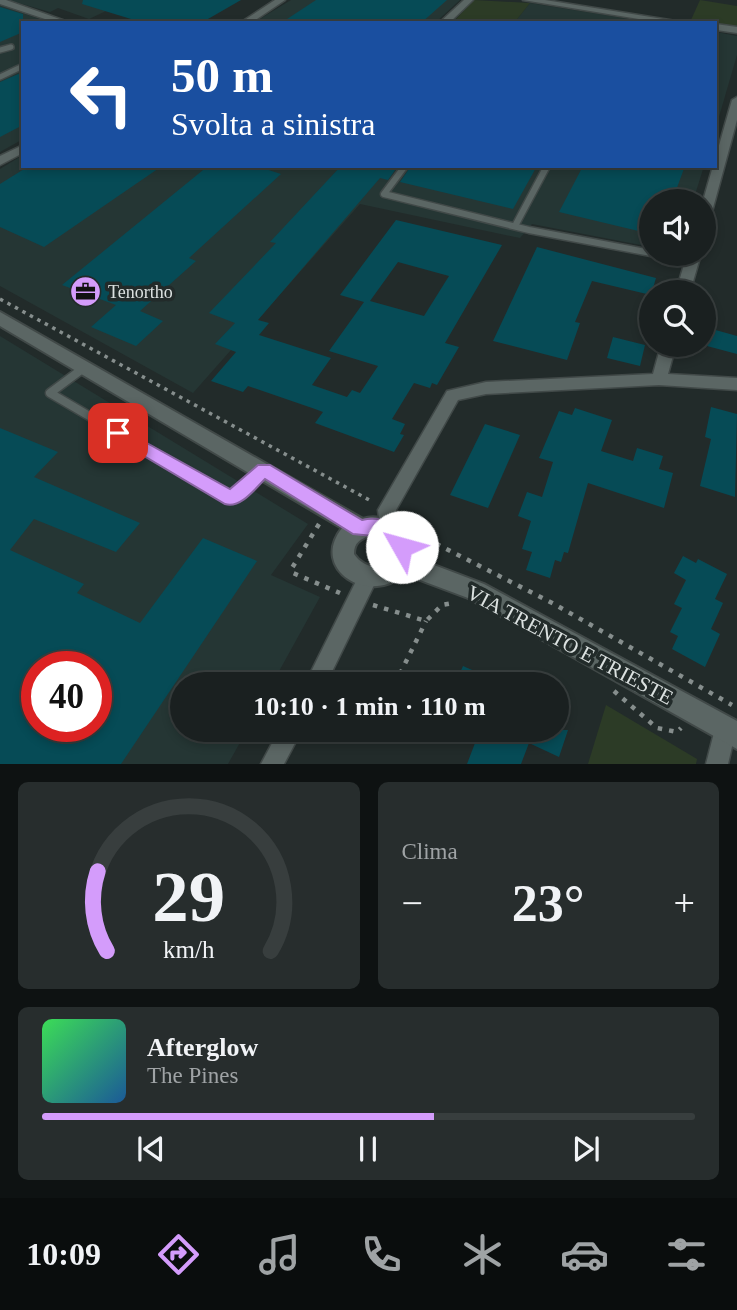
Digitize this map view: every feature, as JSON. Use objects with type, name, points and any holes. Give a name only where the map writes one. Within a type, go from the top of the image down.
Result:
[{"type":"street","points":[[247,21],[281,0]]},
{"type":"street","points":[[445,21],[469,0]]},
{"type":"street","points":[[527,0],[575,3],[673,21]]},
{"type":"street","points":[[0,1],[61,21]]},
{"type":"street","points":[[717,27],[737,30]]},
{"type":"street","points":[[712,189],[737,100]]},
{"type":"street","points":[[0,161],[21,149]]},
{"type":"street","points":[[0,318],[360,528]]},
{"type":"street","points":[[659,379],[665,357]]},
{"type":"street","points":[[388,530],[387,510],[453,395],[486,388],[659,379],[737,384]]},
{"type":"street","points":[[369,526],[388,530],[395,534],[402,547],[401,562],[387,574],[368,577],[351,570],[342,555],[345,540],[360,528],[369,526]]},
{"type":"street","name":"VIA TRENTO E TRIESTE","points":[[401,562],[476,591],[731,733]]},
{"type":"street","points":[[321,672],[368,577]]},
{"type":"street","points":[[717,764],[731,733]]},
{"type":"street","points":[[272,764],[284,742]]},
{"type":"lane","points":[[0,50],[11,47]]},
{"type":"lane","points":[[0,76],[21,67]]},
{"type":"lane","points":[[404,168],[384,194],[515,226],[639,250]]},
{"type":"lane","points":[[515,226],[546,168]]},
{"type":"lane","points":[[85,367],[50,393],[231,499],[264,470]]},
{"type":"path","points":[[401,672],[426,621]]},
{"type":"path","points":[[611,685],[617,696],[637,709],[657,728],[677,732],[682,727]]},
{"type":"shaded area","points":[[8,0],[169,0],[123,3],[89,19],[58,8],[50,12]]},
{"type":"shaded area","points":[[291,0],[460,0],[437,21],[256,21]]},
{"type":"shaded area","points":[[530,3],[642,21],[516,21]]},
{"type":"shaded area","points":[[0,5],[45,21],[21,21],[21,140],[0,152]]},
{"type":"shaded area","points":[[717,32],[737,36],[737,55],[717,124]]},
{"type":"shaded area","points":[[21,156],[21,168],[703,168],[697,189],[639,189],[639,245],[532,224],[520,238],[360,204],[193,393],[0,286],[0,169]]},
{"type":"shaded area","points":[[0,336],[308,524],[271,575],[320,597],[279,672],[170,672],[170,742],[240,742],[228,764],[0,764]]},
{"type":"green space","points":[[474,0],[530,3],[516,21],[455,20]]},
{"type":"green space","points":[[700,0],[737,6],[737,26],[717,23],[717,21],[691,20]]},
{"type":"green space","points":[[606,705],[697,759],[696,764],[588,764]]},
{"type":"building","points":[[83,0],[241,0],[204,21],[137,21],[82,4]]},
{"type":"building","points":[[316,0],[447,0],[423,21],[284,21]]},
{"type":"building","points":[[0,7],[23,14],[21,33],[0,42]]},
{"type":"building","points":[[21,73],[21,126],[0,137],[0,82]]},
{"type":"building","points":[[26,168],[159,168],[44,247],[0,227],[0,184]]},
{"type":"building","points":[[206,168],[262,168],[281,174],[189,258],[196,261],[140,311],[163,321],[136,346],[91,327],[116,305],[62,285]]},
{"type":"building","points":[[339,168],[397,168],[388,180],[380,178],[258,320],[269,323],[259,335],[331,358],[312,385],[347,397],[352,390],[360,393],[378,366],[329,351],[364,302],[340,295],[396,220],[502,245],[445,343],[459,347],[437,385],[432,383],[430,388],[414,383],[392,419],[405,424],[400,434],[404,435],[394,452],[315,423],[323,412],[248,386],[243,392],[211,381],[236,352],[215,344],[235,323],[209,313],[276,243],[270,242]],"holes":[[[398,262],[449,276],[424,316],[370,301]]]},
{"type":"building","points":[[410,168],[536,168],[513,209],[400,182]]},
{"type":"building","points":[[582,168],[684,168],[676,189],[639,189],[639,231],[559,212]]},
{"type":"building","points":[[537,247],[656,278],[639,280],[639,292],[592,281],[575,322],[580,323],[567,360],[493,341]]},
{"type":"building","points":[[716,330],[737,336],[737,354],[716,348]]},
{"type":"building","points":[[613,337],[639,344],[639,357],[642,357],[640,366],[607,358]]},
{"type":"building","points":[[711,407],[737,414],[735,497],[700,486],[711,439],[705,437]]},
{"type":"building","points":[[575,408],[612,420],[601,451],[633,461],[637,448],[663,456],[659,469],[673,473],[664,508],[588,483],[568,553],[564,552],[561,562],[555,560],[550,578],[526,570],[532,552],[522,549],[531,521],[518,516],[527,492],[542,497],[553,462],[539,458],[559,411],[572,415]]},
{"type":"building","points":[[485,424],[520,435],[488,508],[450,495]]},
{"type":"building","points":[[0,428],[58,452],[34,477],[140,523],[116,552],[34,519],[10,550],[84,584],[77,593],[140,623],[203,538],[257,561],[183,672],[170,672],[170,691],[121,764],[0,764]]},
{"type":"building","points":[[683,556],[696,563],[698,559],[727,574],[715,599],[723,603],[711,629],[720,634],[705,667],[672,649],[678,636],[670,632],[682,608],[674,604],[686,580],[674,573]]},
{"type":"building","points":[[463,666],[477,672],[460,672]]},
{"type":"building","points":[[475,742],[564,742],[559,757],[529,743],[521,764],[467,764]]},
{"type":"place","name":"Tenortho","points":[[85,292]]},
{"type":"route","points":[[118,433],[231,499],[264,470],[360,528],[369,526],[388,530],[400,540],[402,547]]}]
